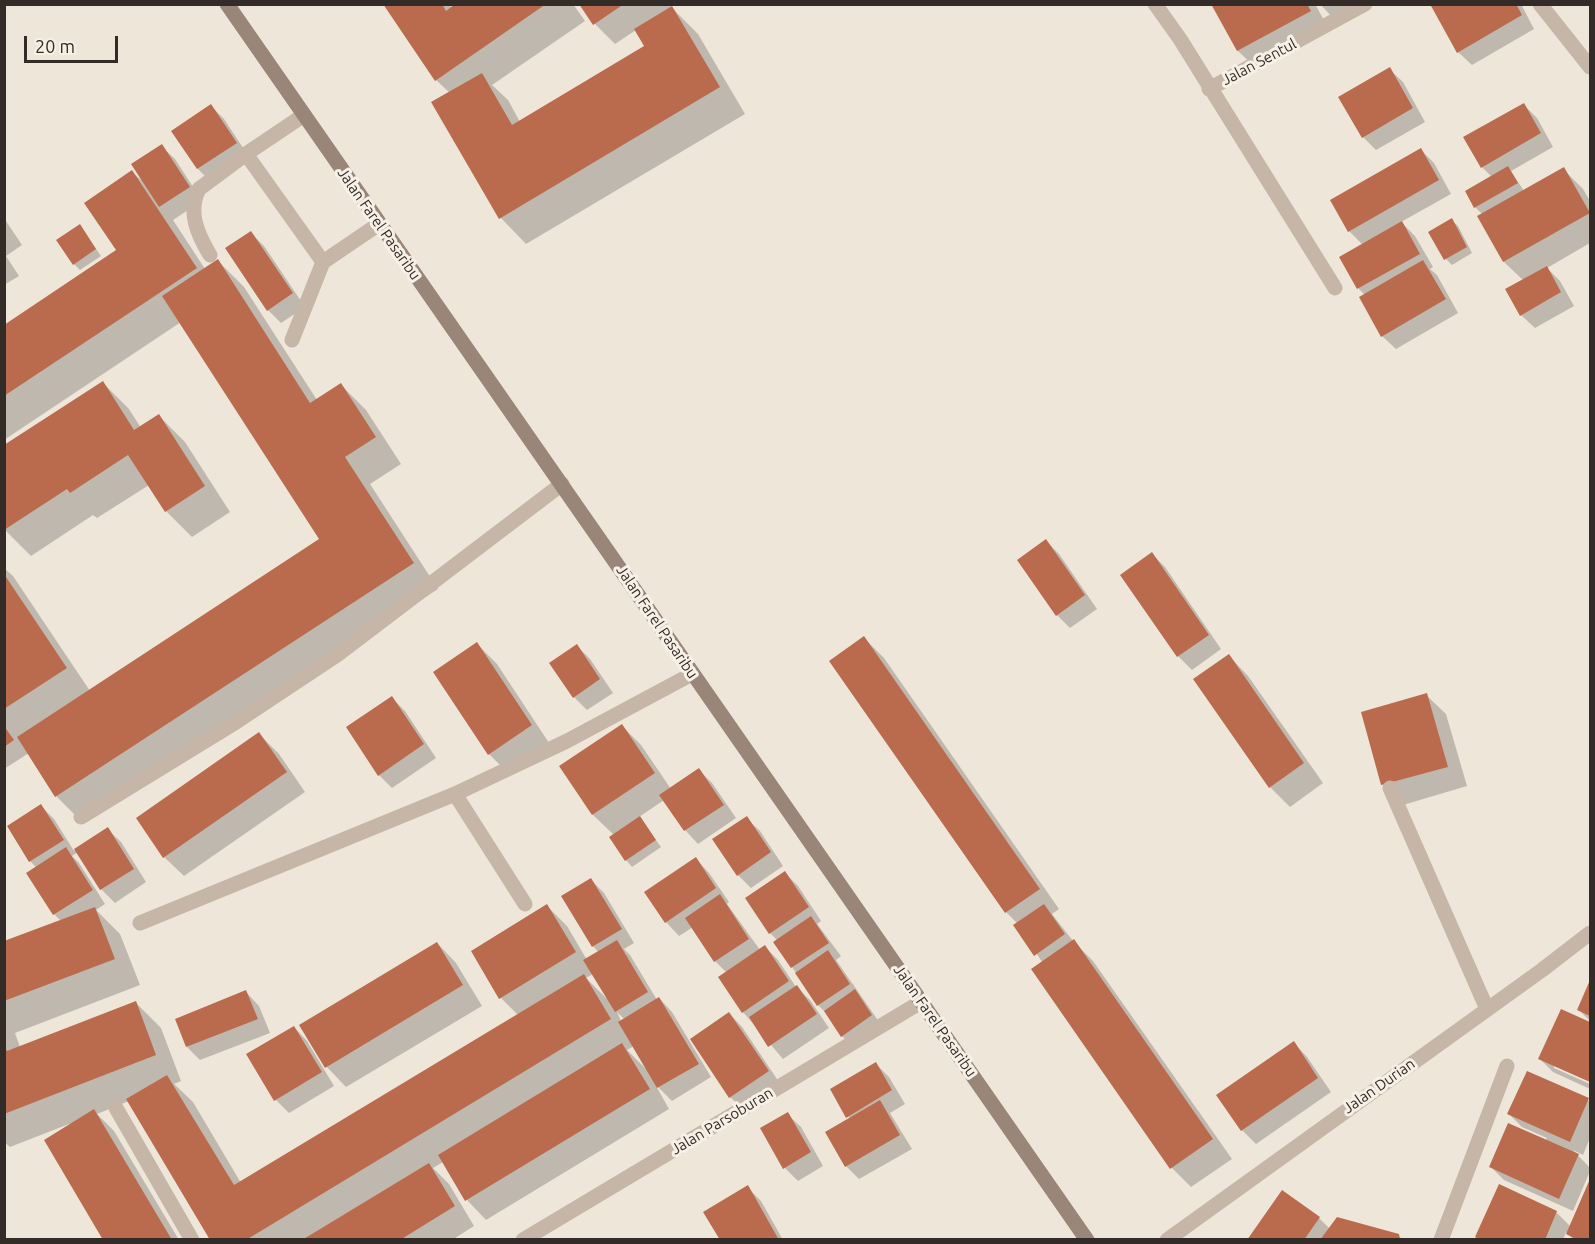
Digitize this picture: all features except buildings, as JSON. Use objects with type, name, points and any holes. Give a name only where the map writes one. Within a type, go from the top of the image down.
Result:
[{"type":"street","name":"Jalan Farel Pasaribu","points":[[227,4],[1087,1239]]},
{"type":"street","name":"Jalan Sentul","points":[[1155,4],[1180,39],[1209,89],[1365,4]]},
{"type":"street","points":[[1540,4],[1590,67]]},
{"type":"street","points":[[1209,89],[1335,288]]},
{"type":"street","points":[[210,255],[195,225],[193,211],[195,196],[199,189],[304,115]]},
{"type":"street","points":[[246,154],[323,262]]},
{"type":"street","points":[[292,340],[323,262],[379,224]]},
{"type":"street","points":[[81,817],[236,722],[337,655],[562,484]]},
{"type":"street","points":[[140,923],[455,794],[567,741],[692,674]]},
{"type":"street","points":[[1390,788],[1486,1010]]},
{"type":"street","points":[[455,794],[525,904]]},
{"type":"street","name":"Jalan Durian","points":[[1167,1239],[1590,933]]},
{"type":"street","name":"Jalan Parsoburan","points":[[522,1239],[921,1002]]},
{"type":"street","points":[[1441,1239],[1507,1066]]},
{"type":"street","points":[[116,1108],[192,1239]]}]
